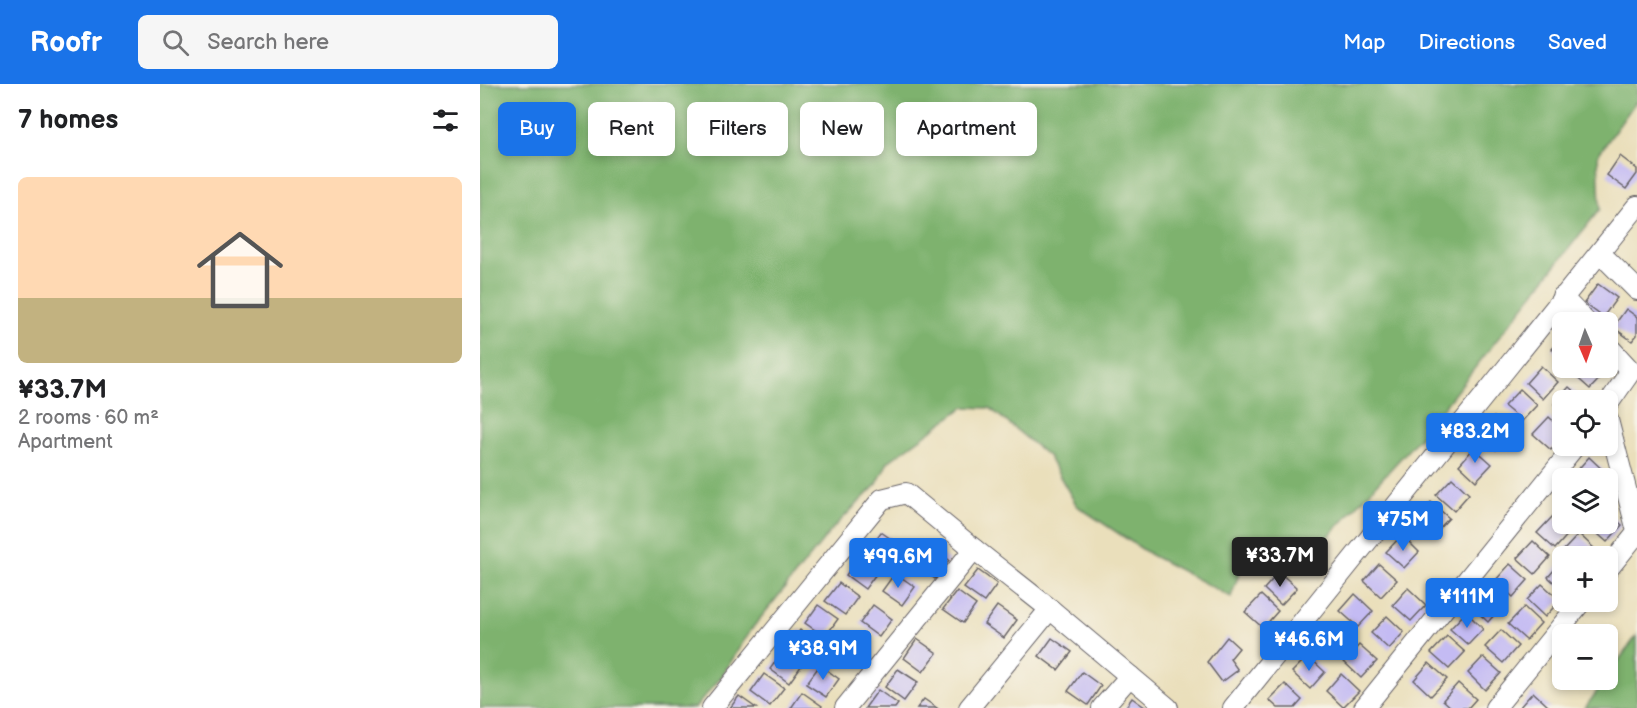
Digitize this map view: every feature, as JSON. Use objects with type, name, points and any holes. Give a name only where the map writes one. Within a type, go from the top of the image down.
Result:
[{"type":"street","points":[[1244,704],[1562,297],[1600,254],[1637,206]]},
{"type":"street","points":[[1600,254],[1637,290]]},
{"type":"street","points":[[1562,297],[1576,312]]},
{"type":"street","points":[[1618,357],[1631,371],[1618,390]]},
{"type":"street","points":[[1364,708],[1567,456]]},
{"type":"street","points":[[1617,456],[1637,532],[1618,556]]},
{"type":"street","points":[[712,708],[882,500],[906,493],[1168,708]]},
{"type":"street","points":[[845,708],[974,549]]},
{"type":"street","points":[[969,708],[1050,609]]},
{"type":"street","points":[[1495,708],[1573,612]]},
{"type":"street","points":[[1102,708],[1130,676]]},
{"type":"green space","points":[[480,84],[1637,84],[1637,100],[1598,155],[1600,209],[1422,435],[1297,571],[1249,546],[1231,597],[1151,555],[1077,506],[1048,456],[990,408],[964,407],[888,462],[877,484],[834,527],[750,631],[722,676],[695,708],[480,708]]},
{"type":"green space","points":[[1637,635],[1637,708],[1585,708],[1598,690],[1618,690],[1618,661]]},
{"type":"building","points":[[1620,156],[1637,169],[1637,174],[1626,189],[1607,175]]},
{"type":"building","points":[[1598,284],[1617,298],[1607,312],[1596,312],[1584,303]]},
{"type":"building","points":[[1626,309],[1637,317],[1637,335],[1632,341],[1618,331],[1618,320]]},
{"type":"building","points":[[1541,366],[1558,382],[1543,399],[1526,383]]},
{"type":"building","points":[[1578,378],[1600,378],[1590,389]]},
{"type":"building","points":[[1520,389],[1537,405],[1522,421],[1504,406]]},
{"type":"building","points":[[1494,417],[1511,433],[1496,450],[1478,433]]},
{"type":"building","points":[[1549,417],[1552,420],[1552,449],[1551,450],[1533,434]]},
{"type":"building","points":[[1474,448],[1492,464],[1476,481],[1459,465]]},
{"type":"building","points":[[1589,457],[1601,468],[1579,468]]},
{"type":"building","points":[[1452,478],[1469,494],[1454,511],[1436,495]]},
{"type":"building","points":[[1431,502],[1449,518],[1433,535],[1416,518]]},
{"type":"building","points":[[1552,517],[1552,534],[1568,534],[1558,546],[1552,546],[1537,533]]},
{"type":"building","points":[[881,532],[901,546],[887,564],[868,550]]},
{"type":"building","points":[[1579,534],[1592,546],[1568,546]]},
{"type":"building","points":[[1598,534],[1614,534],[1607,542]]},
{"type":"building","points":[[1402,535],[1419,552],[1404,568],[1386,552]]},
{"type":"building","points":[[1533,541],[1550,557],[1535,574],[1517,558]]},
{"type":"building","points":[[929,546],[949,560],[935,579],[916,565]]},
{"type":"building","points":[[859,556],[879,570],[865,589],[846,575]]},
{"type":"building","points":[[1379,564],[1397,580],[1381,597],[1364,581]]},
{"type":"building","points":[[1510,564],[1528,580],[1513,597],[1495,581]]},
{"type":"building","points":[[978,570],[997,584],[984,602],[964,588]]},
{"type":"building","points":[[1279,572],[1297,588],[1281,605],[1264,589]]},
{"type":"building","points":[[895,573],[915,587],[902,605],[882,591]]},
{"type":"building","points":[[839,583],[858,597],[845,615],[825,601]]},
{"type":"building","points":[[1542,584],[1552,593],[1552,609],[1545,617],[1527,600]]},
{"type":"building","points":[[1408,588],[1426,605],[1411,621],[1393,605]]},
{"type":"building","points":[[1486,589],[1503,605],[1488,622],[1471,606]]},
{"type":"building","points":[[957,591],[976,605],[963,623],[943,609]]},
{"type":"building","points":[[1355,594],[1373,611],[1358,627],[1340,611]]},
{"type":"building","points":[[1261,595],[1278,611],[1263,628],[1245,612]]},
{"type":"building","points":[[818,605],[838,619],[825,637],[805,623]]},
{"type":"building","points":[[873,605],[892,619],[879,637],[860,623]]},
{"type":"building","points":[[997,606],[1017,620],[1004,638],[984,624]]},
{"type":"building","points":[[1524,607],[1541,623],[1526,640],[1508,624]]},
{"type":"building","points":[[1466,612],[1483,629],[1468,645],[1450,629]]},
{"type":"building","points":[[1387,616],[1404,632],[1389,649],[1371,633]]},
{"type":"building","points":[[1329,624],[1347,641],[1331,657],[1314,641]]},
{"type":"building","points":[[800,630],[819,644],[806,662],[787,648]]},
{"type":"building","points":[[1501,630],[1518,646],[1503,663],[1485,647]]},
{"type":"building","points":[[846,634],[865,648],[852,666],[832,652]]},
{"type":"building","points":[[1447,636],[1465,652],[1449,669],[1431,653]]},
{"type":"building","points":[[1227,637],[1239,648],[1230,659],[1238,670],[1222,682],[1207,662]]},
{"type":"building","points":[[1052,638],[1072,652],[1058,670],[1039,656]]},
{"type":"building","points":[[917,639],[937,653],[923,672],[904,658]]},
{"type":"building","points":[[1359,645],[1377,661],[1361,678],[1344,662]]},
{"type":"building","points":[[783,651],[802,665],[789,683],[770,669]]},
{"type":"building","points":[[1308,656],[1325,672],[1310,689],[1292,672]]},
{"type":"building","points":[[1483,657],[1501,673],[1485,690],[1468,673]]},
{"type":"building","points":[[1429,663],[1447,679],[1431,696],[1414,680]]},
{"type":"building","points":[[820,665],[839,679],[826,697],[806,684]]},
{"type":"building","points":[[898,669],[918,682],[904,701],[885,687]]},
{"type":"building","points":[[1082,672],[1101,686],[1088,705],[1068,691]]},
{"type":"building","points":[[764,674],[784,688],[770,706],[751,692]]},
{"type":"building","points":[[1341,674],[1359,691],[1343,707],[1326,691]]},
{"type":"building","points":[[1458,683],[1476,699],[1468,708],[1452,708],[1443,700]]},
{"type":"building","points":[[1285,684],[1302,700],[1295,708],[1278,708],[1269,700]]},
{"type":"building","points":[[878,690],[898,704],[895,708],[865,708]]},
{"type":"building","points":[[802,692],[822,706],[821,708],[791,708]]},
{"type":"building","points":[[1533,692],[1550,708],[1519,708]]},
{"type":"building","points":[[739,696],[756,708],[730,708]]},
{"type":"building","points":[[1132,698],[1146,708],[1125,708]]},
{"type":"building","points":[[924,699],[937,708],[917,708]]}]
